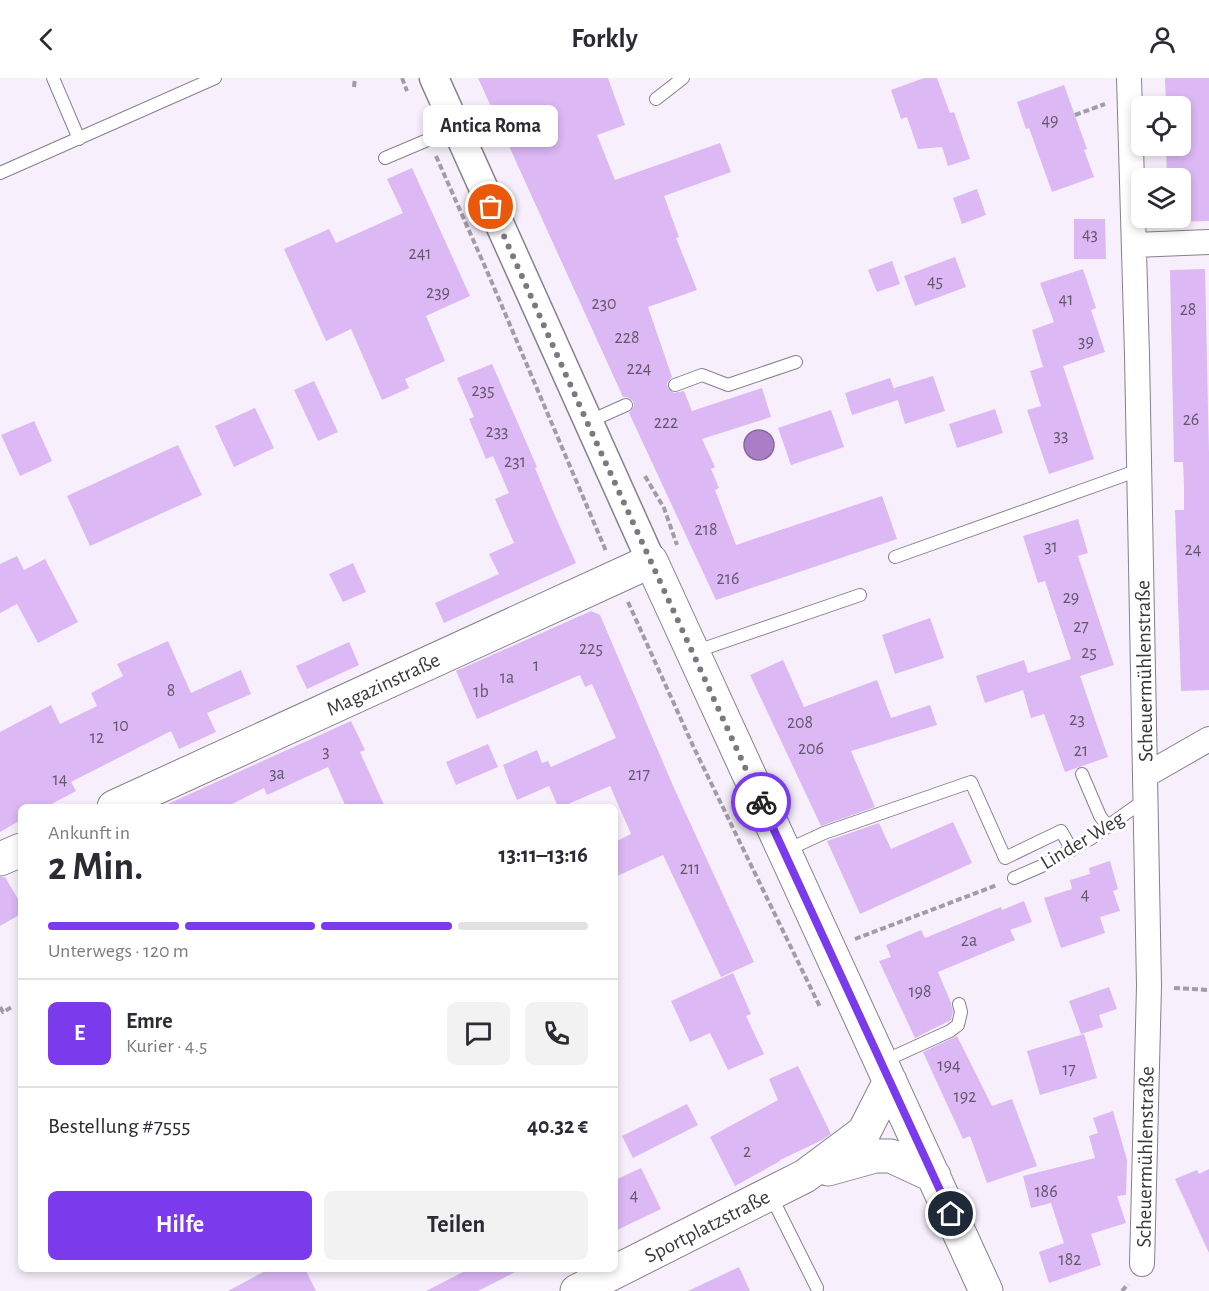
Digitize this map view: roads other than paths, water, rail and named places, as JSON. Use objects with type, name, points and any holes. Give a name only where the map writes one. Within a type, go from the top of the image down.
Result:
[{"type":"main road","name":"Magazinstraße","points":[[121,804],[651,561]]},
{"type":"main road","points":[[651,561],[986,1291]]},
{"type":"main road","points":[[0,859],[18,851]]},
{"type":"main road","points":[[805,1176],[864,1132],[886,1071]]},
{"type":"main road","points":[[805,1176],[875,1156],[891,1156],[933,1176]]},
{"type":"main road","name":"Sportplatzstraße","points":[[618,1271],[805,1176]]},
{"type":"main road","name":"Sportplatzstraße","points":[[577,1291],[615,1272]]},
{"type":"street","points":[[434,78],[651,561]]},
{"type":"street","name":"Scheuermühlenstraße","points":[[1129,87],[1149,986],[1142,1264]]},
{"type":"street","points":[[1134,245],[1209,242]]},
{"type":"street","name":"Linder Weg","points":[[1146,787],[1209,739]]},
{"type":"lane","points":[[53,78],[79,139]]},
{"type":"lane","points":[[0,173],[215,78]]},
{"type":"lane","points":[[656,99],[683,78]]},
{"type":"lane","points":[[386,158],[456,128]]},
{"type":"lane","points":[[675,386],[702,375],[728,385],[796,362]]},
{"type":"lane","points":[[587,422],[626,405]]},
{"type":"lane","points":[[895,556],[1139,470]]},
{"type":"lane","points":[[692,652],[860,594]]},
{"type":"lane","points":[[1082,774],[1100,816],[1108,827]]},
{"type":"lane","points":[[784,852],[824,833],[971,782],[1005,858],[1061,831],[1072,850]]},
{"type":"lane","name":"Linder Weg","points":[[1014,878],[1072,850],[1108,827],[1146,787]]},
{"type":"lane","points":[[886,1071],[951,1031],[960,1021],[959,1004]]},
{"type":"lane","points":[[770,1195],[817,1288]]},
{"type":"place","name":"Antica Roma","points":[[491,207]]}]
